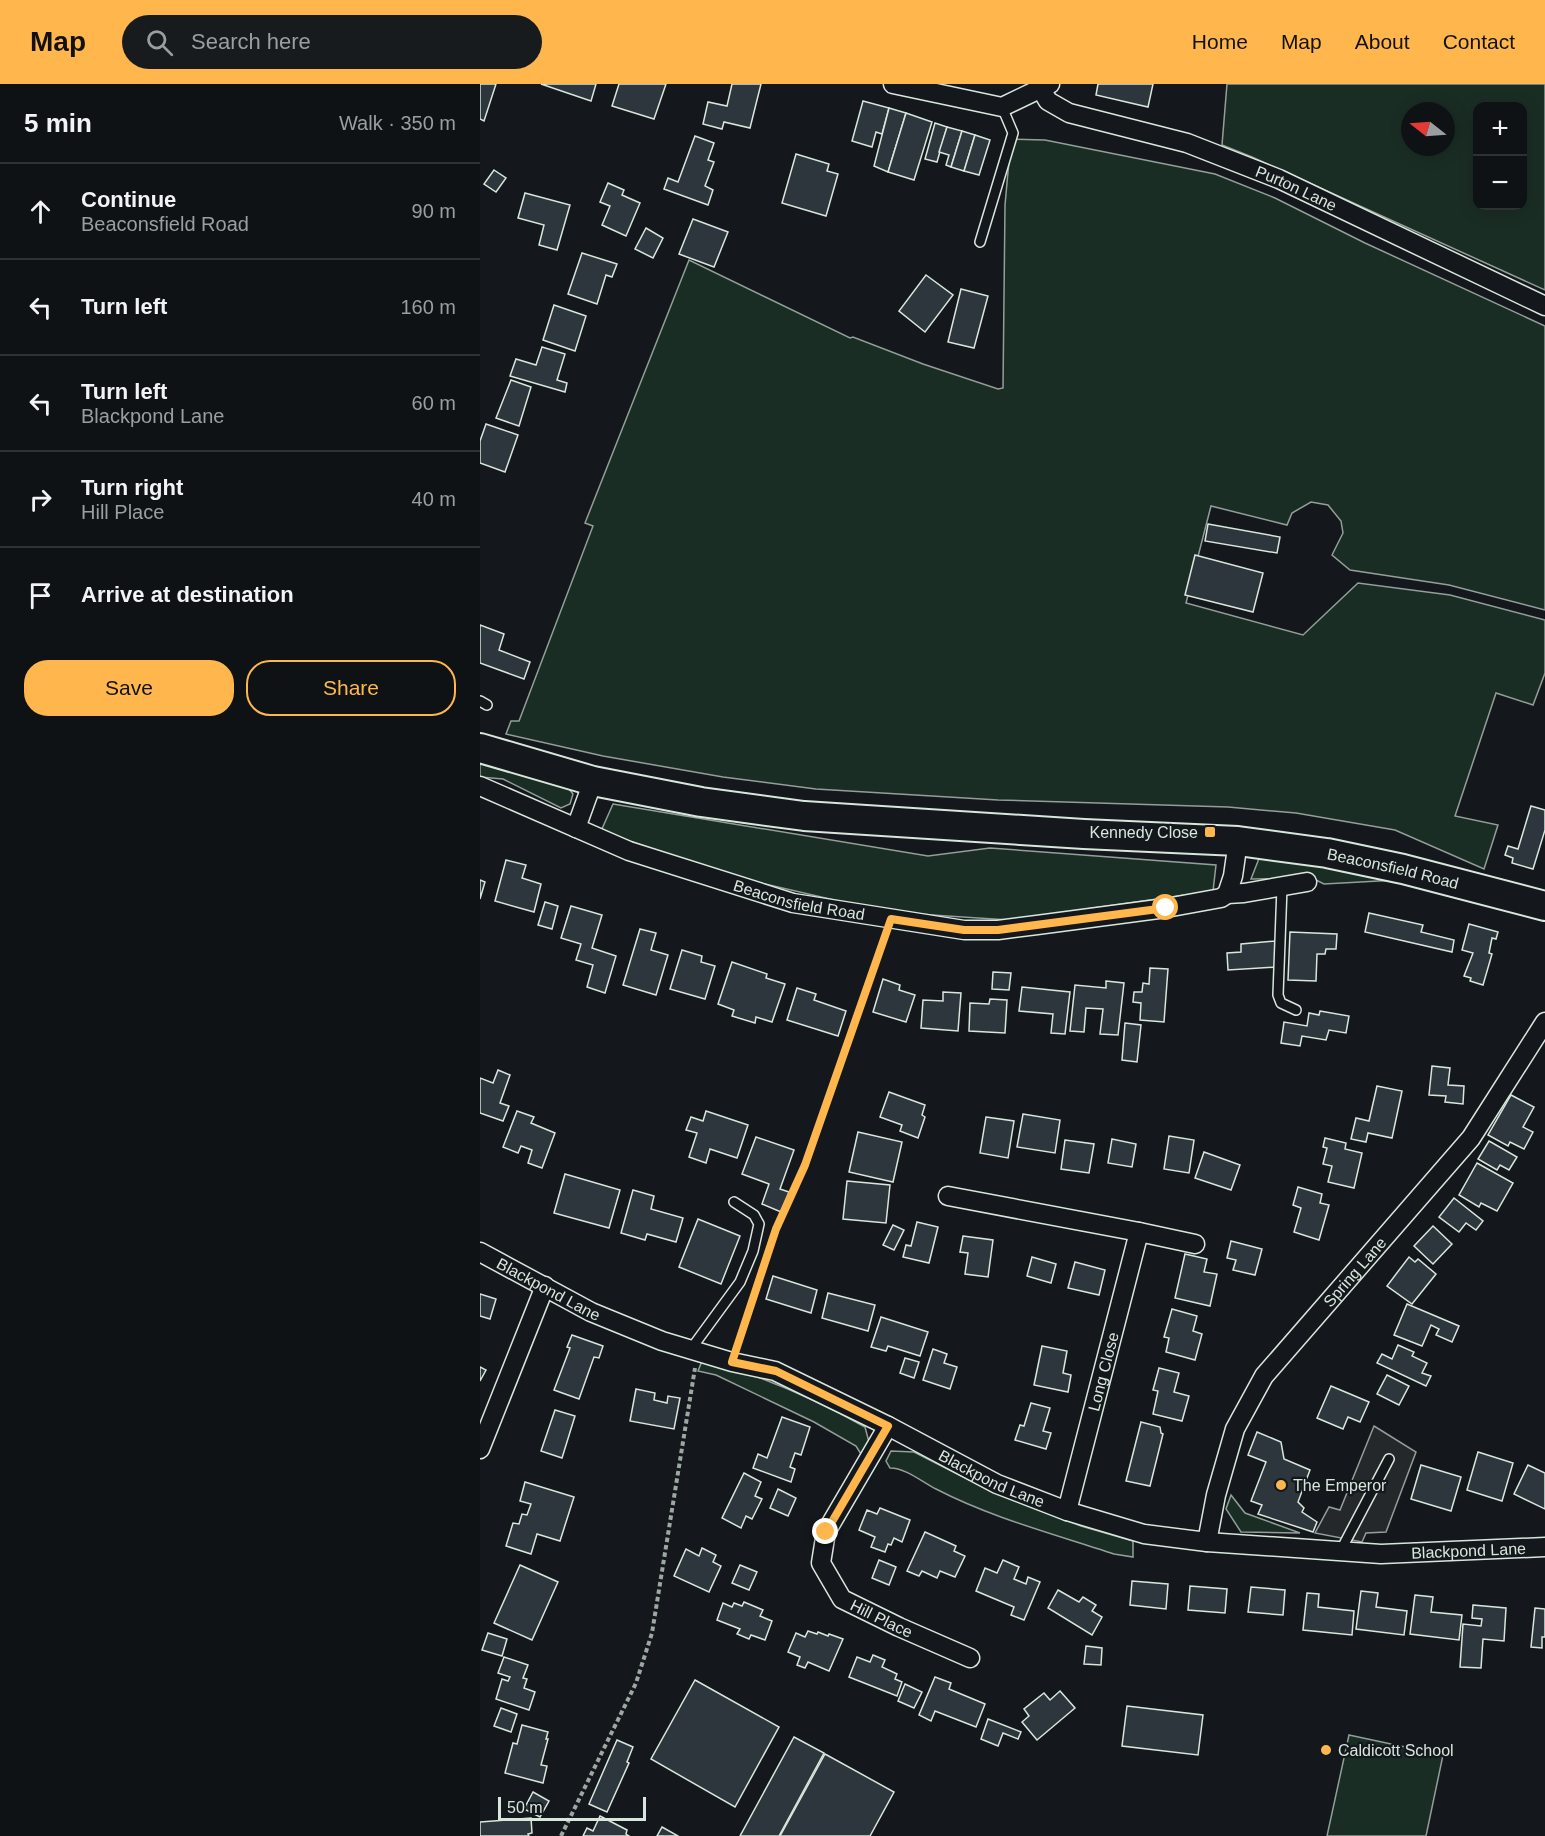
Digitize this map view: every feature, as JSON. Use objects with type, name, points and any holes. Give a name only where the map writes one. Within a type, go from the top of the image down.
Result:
[{"type":"main road","name":"Beaconsfield Road","points":[[480,748],[593,781],[701,802],[804,816],[1084,834],[1238,841],[1327,853],[1381,864],[1545,906]]},
{"type":"street","points":[[893,84],[1002,107],[1046,87]]},
{"type":"street","name":"Purton Lane","points":[[1046,87],[1048,100],[1069,113],[1187,143],[1280,179],[1545,306]]},
{"type":"street","points":[[576,828],[593,781]]},
{"type":"street","name":"Beaconsfield Road","points":[[480,786],[629,851],[793,903],[964,930],[998,930],[1166,908],[1221,898],[1227,894],[1307,882]]},
{"type":"street","points":[[1227,894],[1233,876],[1238,841]]},
{"type":"street","name":"Spring Lane","points":[[1207,1542],[1216,1495],[1235,1429],[1264,1377],[1471,1138],[1545,1022]]},
{"type":"street","points":[[948,1196],[1196,1244]]},
{"type":"street","name":"Long Close","points":[[1066,1511],[1139,1232]]},
{"type":"street","name":"Blackpond Lane","points":[[480,1252],[591,1312],[662,1341],[732,1362],[776,1371],[888,1426],[997,1484],[1066,1511],[1144,1534],[1207,1542],[1380,1554],[1545,1547]]},
{"type":"street","points":[[480,1449],[545,1286]]},
{"type":"street","name":"Hill Place","points":[[888,1426],[826,1532],[821,1563],[842,1599],[970,1658]]},
{"type":"lane","points":[[980,242],[1013,133],[1002,107]]},
{"type":"lane","points":[[1281,887],[1278,995],[1281,1003],[1296,1010]]},
{"type":"lane","points":[[694,1350],[740,1282],[753,1251],[759,1224],[754,1215],[734,1202]]},
{"type":"lane","points":[[1341,1550],[1389,1459]]},
{"type":"path","points":[[769,1251],[776,1229],[805,1165],[891,919]]},
{"type":"path","points":[[732,1362],[765,1262]]},
{"type":"path","points":[[561,1836],[636,1683],[652,1633],[694,1350]]},
{"type":"green space","points":[[1227,84],[1545,84],[1545,290],[1222,145]]},
{"type":"green space","points":[[1011,139],[1045,140],[1215,174],[1275,198],[1365,243],[1545,326],[1545,610],[1449,585],[1350,570],[1332,555],[1343,533],[1341,521],[1328,505],[1311,502],[1292,513],[1287,525],[1211,506],[1186,603],[1303,635],[1358,583],[1450,595],[1545,620],[1545,673],[1533,705],[1496,693],[1455,816],[1498,825],[1484,869],[1395,830],[1296,813],[1228,807],[998,800],[816,789],[723,777],[603,756],[506,734],[511,721],[519,721],[593,526],[585,523],[689,260],[850,338],[853,337],[998,389],[1003,388],[1005,205]]},
{"type":"green space","points":[[480,758],[565,784],[573,794],[570,804],[561,808],[503,779],[480,777]]},
{"type":"green space","points":[[613,804],[928,856],[990,848],[1216,865],[1213,891],[1009,920],[886,912],[731,876],[601,831]]},
{"type":"green space","points":[[1260,856],[1317,862],[1397,880],[1324,884],[1312,878],[1251,879]]},
{"type":"green space","points":[[702,1361],[755,1376],[825,1406],[865,1427],[869,1442],[861,1454],[856,1446],[814,1422],[716,1375],[698,1371]]},
{"type":"green space","points":[[891,1451],[914,1452],[987,1489],[1081,1526],[1133,1541],[1133,1557],[1114,1554],[979,1509],[908,1473],[890,1468],[886,1461]]},
{"type":"green space","points":[[1231,1495],[1245,1513],[1300,1533],[1241,1532],[1226,1509]]},
{"type":"green space","points":[[1349,1735],[1443,1755],[1426,1836],[1327,1836]]},
{"type":"shaded area","points":[[1374,1426],[1416,1452],[1386,1532],[1366,1533],[1362,1542],[1315,1533],[1329,1507],[1340,1510]]},
{"type":"building","points":[[480,84],[496,84],[484,121],[480,119]]},
{"type":"building","points":[[541,84],[596,84],[591,101]]},
{"type":"building","points":[[619,84],[666,84],[654,119],[612,106]]},
{"type":"building","points":[[732,84],[761,84],[750,128],[724,122],[722,129],[703,124],[708,102],[727,106]]},
{"type":"building","points":[[1098,84],[1153,84],[1148,107],[1096,95]]},
{"type":"building","points":[[863,101],[889,108],[882,134],[876,132],[872,147],[852,141]]},
{"type":"building","points":[[889,108],[906,113],[888,172],[874,166]]},
{"type":"building","points":[[906,113],[932,122],[914,180],[888,172]]},
{"type":"building","points":[[935,123],[947,127],[937,162],[925,159]]},
{"type":"building","points":[[947,127],[962,131],[951,167],[946,165],[949,155],[939,152]]},
{"type":"building","points":[[962,131],[975,135],[964,171],[951,167]]},
{"type":"building","points":[[975,135],[990,140],[979,175],[964,171]]},
{"type":"building","points":[[695,136],[714,143],[708,160],[714,162],[705,186],[713,190],[708,205],[664,189],[668,178],[678,182]]},
{"type":"building","points":[[796,154],[829,164],[827,171],[838,174],[826,216],[782,203]]},
{"type":"building","points":[[494,170],[506,178],[496,192],[484,184]]},
{"type":"building","points":[[608,183],[624,190],[622,195],[640,203],[626,236],[602,225],[610,206],[600,202]]},
{"type":"building","points":[[525,193],[570,205],[557,250],[539,245],[544,225],[518,218]]},
{"type":"building","points":[[693,219],[728,232],[714,267],[679,254]]},
{"type":"building","points":[[646,228],[663,238],[653,258],[635,249]]},
{"type":"building","points":[[582,253],[617,264],[612,277],[606,275],[597,304],[568,294]]},
{"type":"building","points":[[926,275],[953,295],[925,332],[899,311]]},
{"type":"building","points":[[961,289],[988,296],[974,348],[948,342]]},
{"type":"building","points":[[554,305],[586,316],[575,351],[543,340]]},
{"type":"building","points":[[542,347],[565,354],[557,380],[567,383],[565,392],[510,376],[516,359],[536,365]]},
{"type":"building","points":[[511,380],[531,387],[519,426],[496,418]]},
{"type":"building","points":[[486,424],[518,435],[505,472],[480,463],[480,441]]},
{"type":"building","points":[[1208,524],[1280,537],[1277,553],[1205,541]]},
{"type":"building","points":[[1195,555],[1263,573],[1253,612],[1185,595]]},
{"type":"building","points":[[480,625],[504,634],[499,650],[530,662],[524,679],[480,663]]},
{"type":"building","points":[[1531,806],[1545,810],[1545,830],[1533,869],[1512,863],[1513,858],[1505,855],[1508,846],[1518,849]]},
{"type":"building","points":[[506,860],[526,865],[522,878],[541,884],[534,912],[495,901]]},
{"type":"building","points":[[480,880],[485,882],[480,899]]},
{"type":"building","points":[[545,902],[558,906],[552,929],[538,925]]},
{"type":"building","points":[[571,906],[602,915],[592,948],[616,956],[605,993],[587,987],[593,965],[576,960],[581,944],[561,938]]},
{"type":"building","points":[[1369,913],[1423,925],[1421,932],[1454,940],[1452,952],[1365,932]]},
{"type":"building","points":[[1469,924],[1498,932],[1496,939],[1492,938],[1489,953],[1492,954],[1483,985],[1470,981],[1471,978],[1464,976],[1473,953],[1462,950]]},
{"type":"building","points":[[640,929],[656,933],[651,950],[668,955],[656,995],[623,985]]},
{"type":"building","points":[[1290,932],[1337,934],[1336,949],[1326,949],[1325,954],[1317,954],[1316,981],[1288,980]]},
{"type":"building","points":[[1276,941],[1277,967],[1228,970],[1227,953],[1241,952],[1241,944]]},
{"type":"building","points":[[682,950],[702,956],[701,962],[715,966],[705,999],[670,989]]},
{"type":"building","points":[[732,962],[767,974],[766,978],[785,984],[772,1022],[756,1017],[755,1023],[732,1016],[734,1010],[718,1004]]},
{"type":"building","points":[[1150,968],[1168,969],[1164,1022],[1140,1020],[1141,1003],[1133,1002],[1134,992],[1142,992],[1143,983],[1149,984]]},
{"type":"building","points":[[993,972],[1011,973],[1009,990],[992,989]]},
{"type":"building","points":[[883,979],[900,985],[899,990],[915,995],[906,1022],[873,1012]]},
{"type":"building","points":[[1106,981],[1124,983],[1118,1035],[1100,1034],[1103,1009],[1086,1008],[1084,1032],[1070,1031],[1075,985],[1106,988]]},
{"type":"building","points":[[1022,987],[1070,992],[1065,1034],[1051,1033],[1053,1014],[1019,1011]]},
{"type":"building","points":[[797,988],[816,994],[814,1000],[846,1011],[838,1036],[787,1020]]},
{"type":"building","points":[[943,992],[961,993],[958,1031],[921,1028],[923,1000],[943,1001]]},
{"type":"building","points":[[990,999],[1007,1000],[1005,1033],[969,1031],[970,1003],[989,1004]]},
{"type":"building","points":[[1320,1011],[1349,1016],[1346,1033],[1329,1030],[1326,1040],[1302,1036],[1300,1046],[1281,1043],[1284,1022],[1307,1026],[1309,1013],[1319,1015]]},
{"type":"building","points":[[1125,1023],[1141,1025],[1137,1062],[1122,1060]]},
{"type":"building","points":[[1432,1066],[1450,1068],[1448,1085],[1464,1086],[1463,1104],[1445,1102],[1446,1096],[1429,1095]]},
{"type":"building","points":[[498,1070],[510,1075],[500,1103],[509,1106],[503,1121],[480,1113],[480,1078],[493,1083]]},
{"type":"building","points":[[1377,1086],[1402,1091],[1392,1138],[1368,1133],[1366,1142],[1351,1139],[1356,1118],[1369,1121]]},
{"type":"building","points":[[889,1092],[925,1105],[922,1115],[925,1117],[918,1138],[900,1131],[902,1125],[880,1117]]},
{"type":"building","points":[[1511,1095],[1534,1107],[1523,1127],[1533,1132],[1524,1149],[1510,1142],[1508,1146],[1488,1135]]},
{"type":"building","points":[[517,1111],[534,1117],[531,1123],[555,1133],[542,1168],[528,1163],[532,1150],[521,1146],[518,1153],[503,1147]]},
{"type":"building","points":[[706,1111],[748,1125],[737,1158],[710,1149],[706,1163],[689,1157],[697,1133],[686,1130],[691,1117],[703,1121]]},
{"type":"building","points":[[1023,1114],[1060,1120],[1055,1153],[1017,1147]]},
{"type":"building","points":[[986,1117],[1014,1121],[1008,1158],[980,1153]]},
{"type":"building","points":[[858,1132],[902,1142],[893,1182],[849,1172]]},
{"type":"building","points":[[1169,1136],[1194,1140],[1189,1173],[1164,1169]]},
{"type":"building","points":[[756,1137],[794,1150],[780,1189],[789,1192],[781,1212],[762,1204],[769,1184],[742,1174]]},
{"type":"building","points":[[1325,1138],[1346,1143],[1345,1149],[1362,1153],[1354,1188],[1328,1182],[1332,1166],[1323,1164],[1327,1148],[1323,1147]]},
{"type":"building","points":[[1112,1139],[1136,1144],[1132,1167],[1108,1163]]},
{"type":"building","points":[[1065,1140],[1094,1144],[1089,1173],[1061,1169]]},
{"type":"building","points":[[1489,1141],[1517,1157],[1509,1170],[1500,1165],[1497,1170],[1478,1159]]},
{"type":"building","points":[[1204,1152],[1240,1165],[1231,1190],[1195,1178]]},
{"type":"building","points":[[1477,1163],[1513,1183],[1497,1211],[1481,1203],[1479,1207],[1459,1195]]},
{"type":"building","points":[[565,1174],[620,1190],[609,1228],[554,1213]]},
{"type":"building","points":[[847,1181],[890,1185],[886,1223],[843,1219]]},
{"type":"building","points":[[1298,1187],[1322,1194],[1320,1203],[1329,1205],[1319,1240],[1294,1232],[1301,1208],[1293,1205]]},
{"type":"building","points":[[633,1190],[654,1196],[651,1209],[683,1218],[676,1242],[647,1234],[645,1240],[621,1233]]},
{"type":"building","points":[[1454,1198],[1483,1221],[1476,1230],[1466,1223],[1459,1232],[1439,1217]]},
{"type":"building","points":[[698,1219],[740,1236],[721,1284],[679,1267]]},
{"type":"building","points":[[917,1222],[938,1227],[929,1263],[903,1257],[906,1245],[911,1246]]},
{"type":"building","points":[[893,1225],[904,1230],[894,1250],[883,1245]]},
{"type":"building","points":[[1433,1226],[1452,1244],[1433,1264],[1414,1246]]},
{"type":"building","points":[[963,1236],[993,1240],[988,1277],[965,1274],[968,1253],[960,1252]]},
{"type":"building","points":[[1231,1241],[1262,1249],[1255,1275],[1233,1270],[1236,1260],[1227,1258]]},
{"type":"building","points":[[1185,1254],[1207,1259],[1204,1272],[1217,1274],[1210,1306],[1175,1298]]},
{"type":"building","points":[[1032,1257],[1056,1264],[1051,1283],[1027,1276]]},
{"type":"building","points":[[1409,1257],[1415,1262],[1418,1259],[1436,1274],[1412,1304],[1387,1286]]},
{"type":"building","points":[[1075,1262],[1105,1270],[1099,1295],[1068,1288]]},
{"type":"building","points":[[773,1276],[817,1290],[811,1313],[766,1299]]},
{"type":"building","points":[[828,1293],[875,1305],[868,1331],[822,1318]]},
{"type":"building","points":[[480,1294],[496,1299],[490,1319],[480,1316]]},
{"type":"building","points":[[1407,1304],[1459,1326],[1452,1342],[1436,1335],[1439,1329],[1431,1325],[1422,1346],[1394,1335]]},
{"type":"building","points":[[1172,1309],[1197,1316],[1193,1331],[1202,1334],[1195,1360],[1166,1352],[1169,1338],[1164,1337]]},
{"type":"building","points":[[881,1317],[928,1332],[920,1356],[888,1346],[886,1351],[871,1347]]},
{"type":"building","points":[[572,1335],[603,1346],[599,1358],[594,1357],[579,1399],[554,1390],[570,1348],[567,1347]]},
{"type":"building","points":[[1398,1345],[1414,1352],[1412,1356],[1427,1363],[1422,1373],[1431,1376],[1426,1386],[1377,1363],[1382,1354],[1392,1359]]},
{"type":"building","points":[[1042,1346],[1067,1351],[1063,1373],[1071,1375],[1068,1392],[1034,1385]]},
{"type":"building","points":[[933,1349],[947,1354],[944,1363],[957,1367],[950,1389],[923,1380]]},
{"type":"building","points":[[905,1358],[919,1362],[914,1378],[900,1373]]},
{"type":"building","points":[[480,1367],[486,1370],[480,1381]]},
{"type":"building","points":[[1159,1368],[1179,1373],[1174,1392],[1189,1396],[1182,1421],[1153,1414],[1158,1391],[1153,1390]]},
{"type":"building","points":[[1387,1375],[1409,1386],[1399,1405],[1377,1394]]},
{"type":"building","points":[[1331,1386],[1369,1402],[1360,1422],[1348,1417],[1343,1429],[1317,1418]]},
{"type":"building","points":[[636,1389],[655,1393],[654,1400],[667,1403],[668,1396],[680,1398],[674,1429],[630,1421]]},
{"type":"building","points":[[1031,1403],[1050,1408],[1043,1431],[1051,1433],[1046,1449],[1015,1440],[1020,1425],[1024,1426]]},
{"type":"building","points":[[555,1410],[575,1416],[562,1458],[541,1451]]},
{"type":"building","points":[[782,1417],[810,1427],[801,1455],[795,1453],[790,1467],[795,1469],[791,1482],[753,1468],[758,1454],[767,1458]]},
{"type":"building","points":[[1141,1422],[1160,1427],[1163,1434],[1150,1486],[1126,1481]]},
{"type":"building","name":"The Emperor","points":[[1257,1432],[1281,1442],[1284,1459],[1310,1470],[1298,1502],[1304,1508],[1302,1512],[1317,1522],[1313,1532],[1258,1514],[1262,1505],[1251,1501],[1266,1462],[1248,1455]]},
{"type":"building","points":[[1478,1452],[1513,1463],[1502,1501],[1467,1490]]},
{"type":"building","points":[[1421,1465],[1461,1477],[1451,1511],[1411,1499]]},
{"type":"building","points":[[1528,1465],[1545,1473],[1545,1509],[1514,1494]]},
{"type":"building","points":[[744,1473],[761,1482],[755,1496],[762,1499],[752,1519],[746,1516],[741,1528],[722,1518]]},
{"type":"building","points":[[525,1482],[574,1497],[560,1541],[537,1534],[531,1554],[506,1546],[513,1523],[519,1524],[522,1514],[527,1515],[531,1504],[520,1501]]},
{"type":"building","points":[[778,1489],[796,1498],[788,1516],[770,1508]]},
{"type":"building","points":[[880,1508],[910,1520],[902,1542],[894,1538],[891,1545],[888,1544],[885,1552],[871,1547],[875,1537],[859,1530],[867,1510],[877,1514]]},
{"type":"building","points":[[925,1532],[956,1546],[954,1551],[965,1556],[955,1577],[940,1571],[937,1578],[922,1571],[919,1576],[907,1571]]},
{"type":"building","points":[[702,1548],[716,1555],[713,1562],[721,1566],[709,1592],[674,1576],[686,1549],[699,1556]]},
{"type":"building","points":[[879,1560],[896,1567],[889,1585],[872,1578]]},
{"type":"building","points":[[1003,1560],[1019,1567],[1014,1579],[1026,1584],[1028,1577],[1040,1582],[1024,1620],[1011,1615],[1014,1607],[976,1591],[985,1568],[997,1573]]},
{"type":"building","points":[[520,1565],[558,1582],[532,1640],[494,1623]]},
{"type":"building","points":[[740,1565],[757,1572],[749,1590],[732,1583]]},
{"type":"building","points":[[1132,1581],[1168,1584],[1166,1609],[1130,1605]]},
{"type":"building","points":[[1190,1586],[1227,1589],[1225,1613],[1188,1610]]},
{"type":"building","points":[[1251,1587],[1285,1590],[1283,1615],[1248,1612]]},
{"type":"building","points":[[1058,1590],[1079,1602],[1083,1597],[1096,1605],[1092,1611],[1102,1617],[1092,1635],[1048,1608]]},
{"type":"building","points":[[1361,1591],[1378,1593],[1376,1607],[1407,1611],[1404,1635],[1356,1629]]},
{"type":"building","points":[[1307,1593],[1319,1594],[1318,1607],[1354,1611],[1352,1635],[1303,1630]]},
{"type":"building","points":[[1415,1595],[1433,1597],[1431,1612],[1462,1615],[1459,1640],[1410,1634]]},
{"type":"building","points":[[744,1602],[763,1610],[760,1616],[772,1621],[765,1640],[751,1635],[749,1639],[737,1634],[740,1629],[717,1620],[723,1603],[732,1607],[734,1603],[742,1606]]},
{"type":"building","points":[[1473,1605],[1506,1608],[1504,1641],[1483,1639],[1481,1668],[1460,1667],[1463,1624],[1481,1626],[1482,1619],[1472,1618]]},
{"type":"building","points":[[1535,1608],[1545,1609],[1545,1637],[1542,1637],[1542,1648],[1531,1647]]},
{"type":"building","points":[[808,1631],[843,1639],[829,1671],[808,1662],[805,1668],[797,1665],[800,1657],[788,1652],[796,1633],[805,1637]]},
{"type":"building","points":[[488,1633],[507,1639],[502,1656],[482,1650]]},
{"type":"building","points":[[1086,1646],[1102,1648],[1101,1665],[1084,1664]]},
{"type":"building","points":[[873,1655],[885,1660],[882,1667],[897,1674],[895,1679],[902,1682],[897,1696],[849,1677],[857,1657],[870,1662]]},
{"type":"building","points":[[504,1657],[528,1665],[523,1678],[527,1679],[524,1688],[535,1692],[529,1710],[496,1699],[502,1679],[508,1681],[510,1677],[498,1673]]},
{"type":"building","points":[[935,1677],[951,1683],[949,1689],[985,1704],[976,1727],[935,1711],[931,1721],[919,1715]]},
{"type":"building","points":[[695,1680],[779,1727],[735,1807],[651,1759]]},
{"type":"building","points":[[905,1684],[922,1692],[914,1708],[898,1701]]},
{"type":"building","points":[[1060,1691],[1075,1708],[1037,1740],[1022,1722],[1029,1716],[1024,1709],[1044,1693],[1050,1700]]},
{"type":"building","points":[[1127,1706],[1203,1715],[1198,1755],[1122,1746]]},
{"type":"building","points":[[501,1708],[517,1714],[511,1732],[494,1726]]},
{"type":"building","points":[[988,1719],[1021,1732],[1018,1739],[1003,1733],[998,1746],[981,1739]]},
{"type":"building","points":[[522,1725],[548,1732],[541,1765],[547,1766],[543,1783],[505,1773],[513,1743],[517,1744]]},
{"type":"building","points":[[794,1737],[824,1753],[779,1836],[740,1836]]},
{"type":"building","points":[[617,1740],[633,1747],[627,1762],[629,1763],[607,1812],[589,1804]]},
{"type":"building","points":[[825,1754],[894,1792],[870,1836],[780,1836]]},
{"type":"building","points":[[533,1792],[549,1801],[540,1817],[524,1809]]},
{"type":"building","points":[[600,1816],[627,1830],[626,1834],[629,1836],[583,1836],[587,1828],[593,1831]]},
{"type":"building","points":[[531,1818],[532,1833],[528,1834],[529,1836],[480,1836],[480,1822]]},
{"type":"building","points":[[662,1827],[678,1836],[657,1836]]},
{"type":"place","name":"Kennedy Close","points":[[1210,832]]},
{"type":"place","name":"The Emperor","points":[[1281,1485]]},
{"type":"place","name":"Caldicott School","points":[[1326,1750]]},
{"type":"route","points":[[826,1532],[888,1426],[776,1371],[732,1362],[776,1229],[805,1165],[891,919],[964,930],[998,930],[1166,908]]}]
